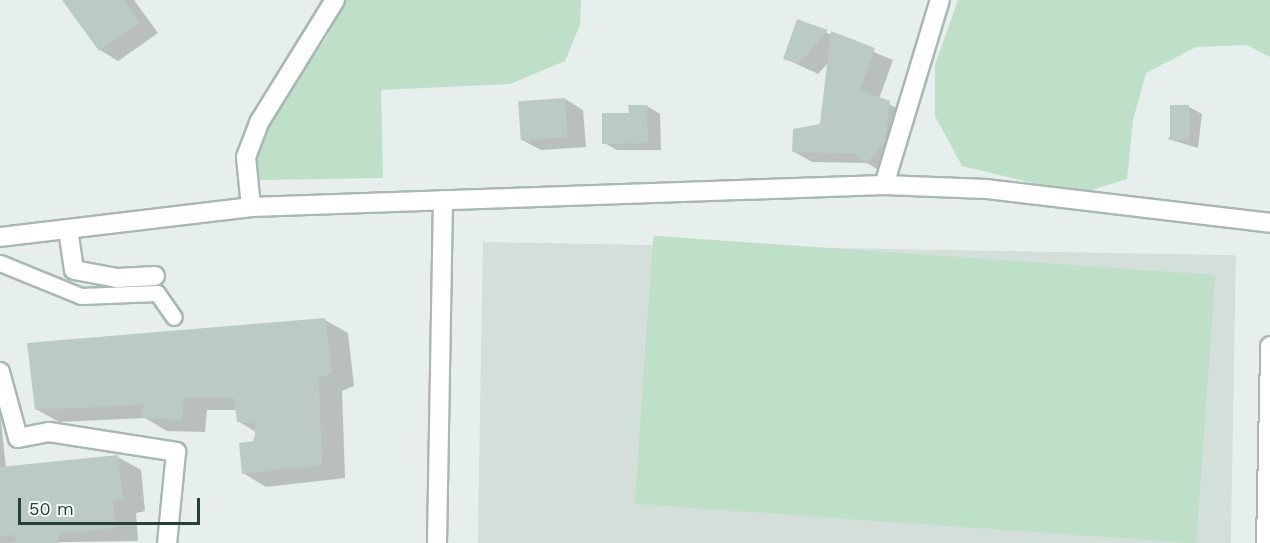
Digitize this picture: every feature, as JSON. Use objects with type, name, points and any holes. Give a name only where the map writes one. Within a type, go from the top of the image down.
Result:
[{"type":"street","points":[[251,207],[246,157],[260,121],[335,0]]},
{"type":"street","points":[[884,185],[939,0]]},
{"type":"street","points":[[0,237],[251,207],[884,185],[986,189],[1270,222]]},
{"type":"street","points":[[437,543],[443,200]]},
{"type":"street","points":[[68,228],[74,270],[117,278],[155,276]]},
{"type":"street","points":[[1266,543],[1270,346]]},
{"type":"street","points":[[0,372],[18,438],[49,432],[176,452],[167,543]]},
{"type":"lane","points":[[0,263],[81,296],[157,293],[174,317]]},
{"type":"shaded area","points":[[483,242],[1236,255],[1231,543],[478,543]]},
{"type":"green space","points":[[345,0],[581,0],[580,25],[565,61],[510,84],[381,90],[383,178],[257,180],[255,158],[279,107],[327,37]]},
{"type":"green space","points":[[958,0],[1270,0],[1270,57],[1247,45],[1196,47],[1146,73],[1133,120],[1127,179],[1079,194],[962,166],[935,116],[935,65]]},
{"type":"green space","points":[[653,236],[1215,275],[1196,543],[635,504]]},
{"type":"building","points":[[62,0],[124,0],[140,22],[99,51]]},
{"type":"building","points":[[797,19],[828,30],[799,64],[783,59]]},
{"type":"building","points":[[831,31],[875,48],[860,90],[890,101],[885,142],[866,164],[856,154],[792,152],[793,129],[820,124]]},
{"type":"building","points":[[565,98],[568,137],[521,140],[518,101]]},
{"type":"building","points":[[628,105],[647,105],[648,143],[602,144],[602,113],[629,113]]},
{"type":"building","points":[[1170,105],[1189,105],[1189,140],[1170,140]]},
{"type":"building","points":[[325,318],[332,373],[319,378],[322,465],[242,474],[239,443],[255,441],[255,423],[237,422],[234,398],[184,398],[182,420],[142,418],[143,405],[35,410],[27,343]]},
{"type":"building","points":[[118,455],[123,499],[113,500],[116,528],[58,534],[59,543],[16,543],[15,535],[0,537],[0,467]]}]
